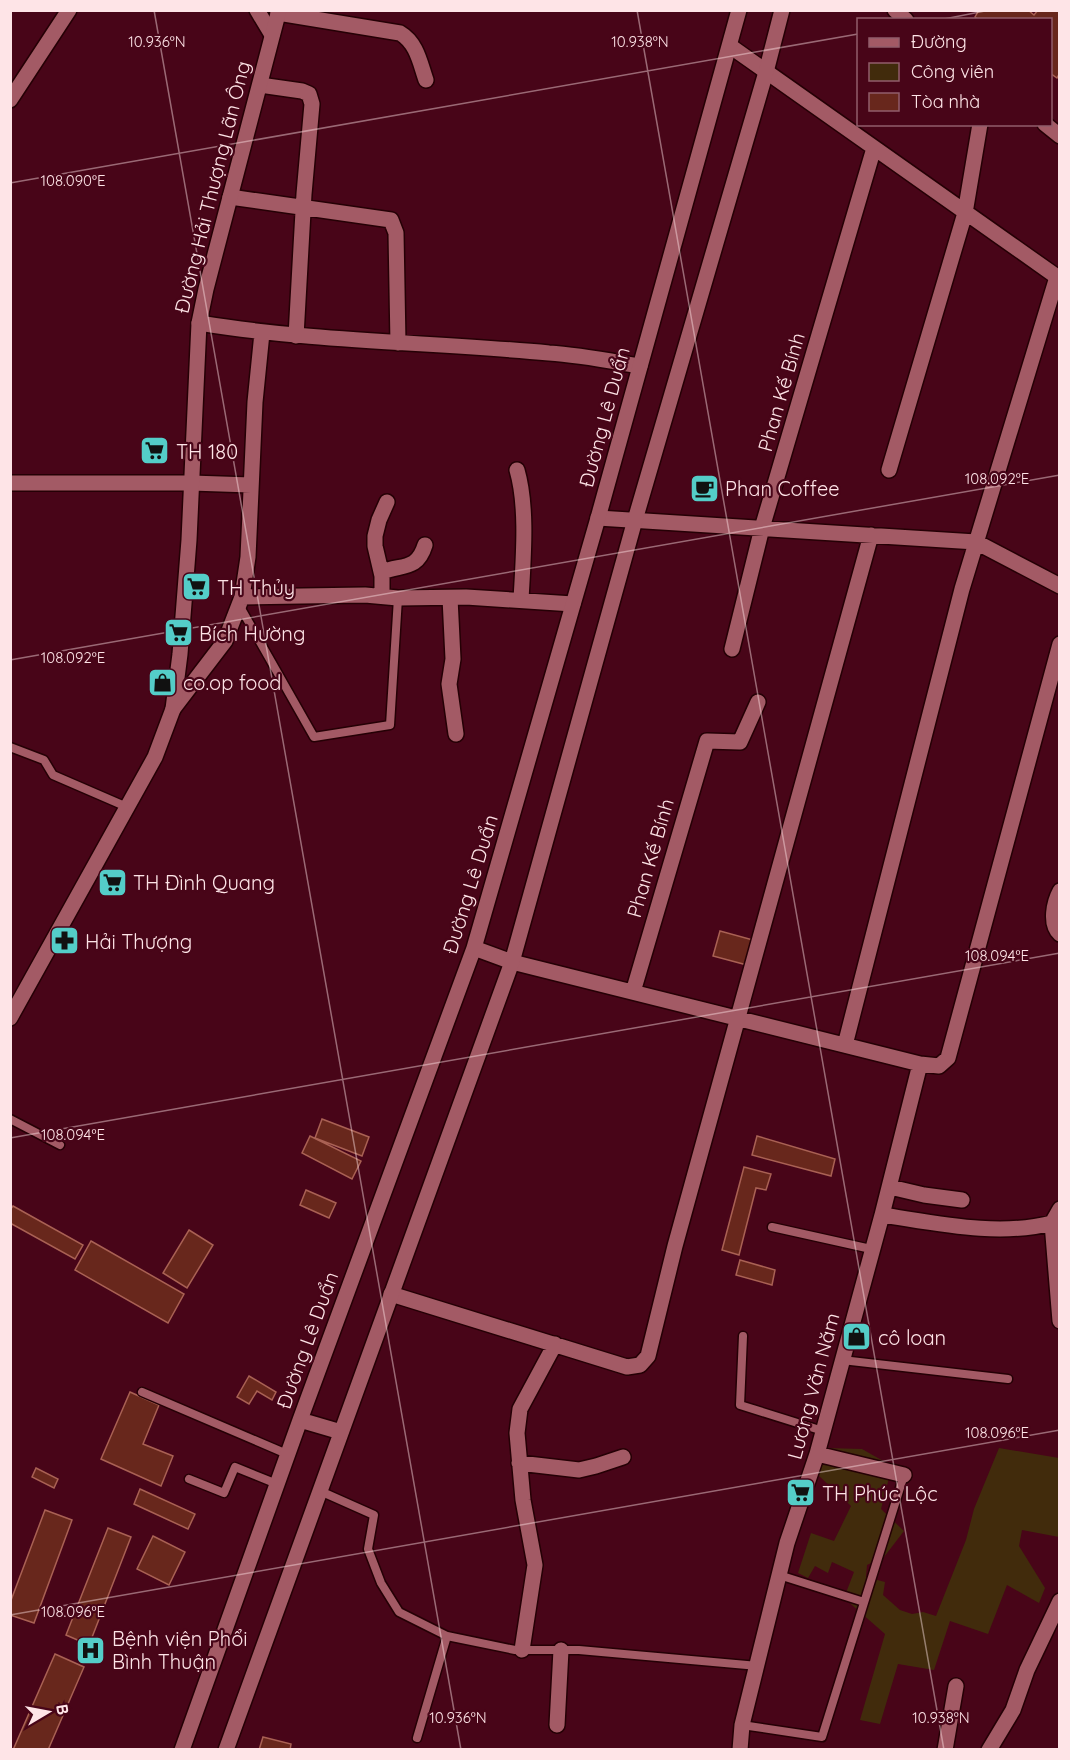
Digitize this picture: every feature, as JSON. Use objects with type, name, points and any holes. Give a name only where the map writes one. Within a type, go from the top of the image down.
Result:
[{"type":"street","points":[[10,100],[69,10]]},
{"type":"street","points":[[258,10],[272,35]]},
{"type":"street","name":"Đường Lê Duẩn","points":[[182,1749],[300,1420],[474,948],[598,518],[740,10]]},
{"type":"street","points":[[226,1749],[512,962],[635,520],[782,10]]},
{"type":"street","points":[[279,12],[400,33],[413,44],[426,80]]},
{"type":"street","name":"Đường Hải Thượng Lãn Ông","points":[[11,1015],[155,757],[173,709],[183,617],[199,323],[279,12]]},
{"type":"street","points":[[730,46],[1058,278],[962,589],[845,1045]]},
{"type":"street","points":[[260,85],[302,91],[309,94],[311,99],[296,336]]},
{"type":"street","points":[[889,470],[965,213],[980,126]]},
{"type":"street","points":[[1047,126],[1059,136]]},
{"type":"street","name":"Phan Kế Bính","points":[[732,649],[762,528],[874,148]]},
{"type":"street","points":[[230,197],[392,220],[396,233],[398,343]]},
{"type":"street","points":[[199,323],[296,336],[551,353],[640,366]]},
{"type":"street","points":[[173,709],[225,641],[241,601],[248,557],[255,402],[262,333]]},
{"type":"street","points":[[518,470],[521,482],[524,546],[522,600]]},
{"type":"street","points":[[10,483],[251,485]]},
{"type":"street","points":[[382,596],[382,573],[375,546],[375,536],[387,502]]},
{"type":"street","points":[[598,518],[976,542],[1059,586]]},
{"type":"street","points":[[391,1294],[627,1367],[639,1365],[648,1356],[675,1246],[871,535]]},
{"type":"street","points":[[382,573],[417,561],[425,545]]},
{"type":"street","points":[[241,601],[382,596],[522,600],[573,604]]},
{"type":"street","points":[[450,598],[453,659],[449,684],[456,734]]},
{"type":"street","points":[[474,948],[512,962],[920,1064],[939,1066],[948,1058],[1059,644]]},
{"type":"street","name":"Phan Kế Bính","points":[[633,992],[707,741],[740,742],[758,702]]},
{"type":"street","points":[[1059,891],[1054,918],[1059,934]]},
{"type":"street","name":"Lương Văn Năm","points":[[740,1749],[742,1725],[787,1544],[817,1454],[871,1249],[890,1187],[920,1064]]},
{"type":"street","points":[[890,1187],[924,1195],[962,1200]]},
{"type":"street","points":[[882,1215],[962,1227],[1033,1228],[1056,1216],[1059,1321]]},
{"type":"street","points":[[522,1650],[535,1565],[516,1433],[520,1409],[555,1344]]},
{"type":"street","points":[[300,1420],[341,1432]]},
{"type":"street","points":[[817,1454],[904,1475]]},
{"type":"street","points":[[519,1463],[579,1470],[623,1457]]},
{"type":"street","points":[[989,1749],[1013,1710],[1059,1601]]},
{"type":"street","points":[[557,1725],[561,1650]]},
{"type":"street","points":[[945,1749],[956,1686]]},
{"type":"lane","points":[[241,601],[314,737],[390,725],[398,598]]},
{"type":"lane","points":[[10,747],[44,760],[53,775],[127,807]]},
{"type":"lane","points":[[10,1119],[60,1145]]},
{"type":"lane","points":[[772,1227],[871,1249]]},
{"type":"lane","points":[[742,1336],[740,1405],[823,1431]]},
{"type":"lane","points":[[842,1360],[1008,1379]]},
{"type":"lane","points":[[142,1392],[288,1454]]},
{"type":"lane","points":[[189,1479],[224,1493],[235,1467],[277,1484]]},
{"type":"lane","points":[[742,1725],[822,1737],[904,1475]]},
{"type":"lane","points":[[320,1491],[374,1515],[368,1549],[381,1582],[399,1612],[447,1636],[485,1645],[522,1650],[579,1650],[758,1666]]},
{"type":"lane","points":[[779,1575],[864,1602]]},
{"type":"lane","points":[[417,1738],[447,1636]]},
{"type":"green space","points":[[825,1448],[862,1449],[892,1466],[881,1509],[904,1531],[884,1557],[867,1565],[866,1577],[885,1582],[883,1595],[900,1610],[912,1614],[923,1612],[936,1616],[966,1540],[974,1509],[999,1448],[1059,1458],[1059,1537],[1022,1530],[1019,1546],[1045,1588],[1039,1603],[1007,1585],[988,1634],[950,1621],[934,1670],[898,1664],[880,1724],[860,1720],[885,1634],[844,1598],[854,1572],[832,1562],[828,1573],[815,1566],[808,1578],[798,1573],[811,1533],[834,1541],[851,1506],[817,1474]]},
{"type":"building","points":[[979,10],[1028,10],[1034,15],[1038,10],[1060,10],[1060,73],[1057,78],[1052,74],[1052,18],[975,17]]},
{"type":"building","points":[[720,931],[753,940],[747,965],[713,956]]},
{"type":"building","points":[[322,1119],[369,1137],[362,1156],[315,1138]]},
{"type":"building","points":[[310,1136],[361,1161],[352,1179],[302,1153]]},
{"type":"building","points":[[757,1136],[835,1159],[831,1176],[752,1155]]},
{"type":"building","points":[[744,1167],[771,1174],[766,1190],[756,1188],[739,1255],[722,1250]]},
{"type":"building","points":[[306,1190],[336,1203],[329,1218],[300,1205]]},
{"type":"building","points":[[13,1206],[83,1245],[75,1259],[10,1223],[10,1210]]},
{"type":"building","points":[[189,1230],[213,1245],[187,1288],[163,1273]]},
{"type":"building","points":[[91,1241],[184,1294],[168,1323],[75,1270]]},
{"type":"building","points":[[740,1260],[775,1270],[772,1285],[736,1275]]},
{"type":"building","points":[[249,1376],[276,1392],[272,1400],[257,1391],[249,1404],[237,1397]]},
{"type":"building","points":[[130,1392],[159,1405],[143,1444],[173,1456],[161,1486],[101,1459]]},
{"type":"building","points":[[36,1468],[58,1479],[54,1488],[32,1477]]},
{"type":"building","points":[[140,1489],[195,1514],[188,1529],[134,1504]]},
{"type":"building","points":[[45,1510],[72,1520],[34,1623],[10,1615],[10,1603]]},
{"type":"building","points":[[108,1528],[131,1537],[89,1645],[66,1635]]},
{"type":"building","points":[[153,1536],[185,1552],[169,1585],[137,1569]]},
{"type":"building","points":[[55,1654],[84,1667],[48,1750],[13,1750]]},
{"type":"building","points":[[263,1737],[291,1744],[290,1750],[259,1750]]},
{"type":"place","name":"TH 180","points":[[155,451]]},
{"type":"place","name":"Phan Coffee","points":[[704,488]]},
{"type":"place","name":"TH Thủy","points":[[196,587]]},
{"type":"place","name":"Bích Hường","points":[[178,633]]},
{"type":"place","name":"co.op food","points":[[162,682]]},
{"type":"place","name":"TH Đình Quang","points":[[112,882]]},
{"type":"place","name":"Hải Thượng","points":[[64,941]]},
{"type":"place","name":"cô loan","points":[[857,1337]]},
{"type":"place","name":"TH Phúc Lộc","points":[[801,1493]]},
{"type":"place","name":"Bệnh viện Phổi Bình Thuận","points":[[91,1650]]}]
